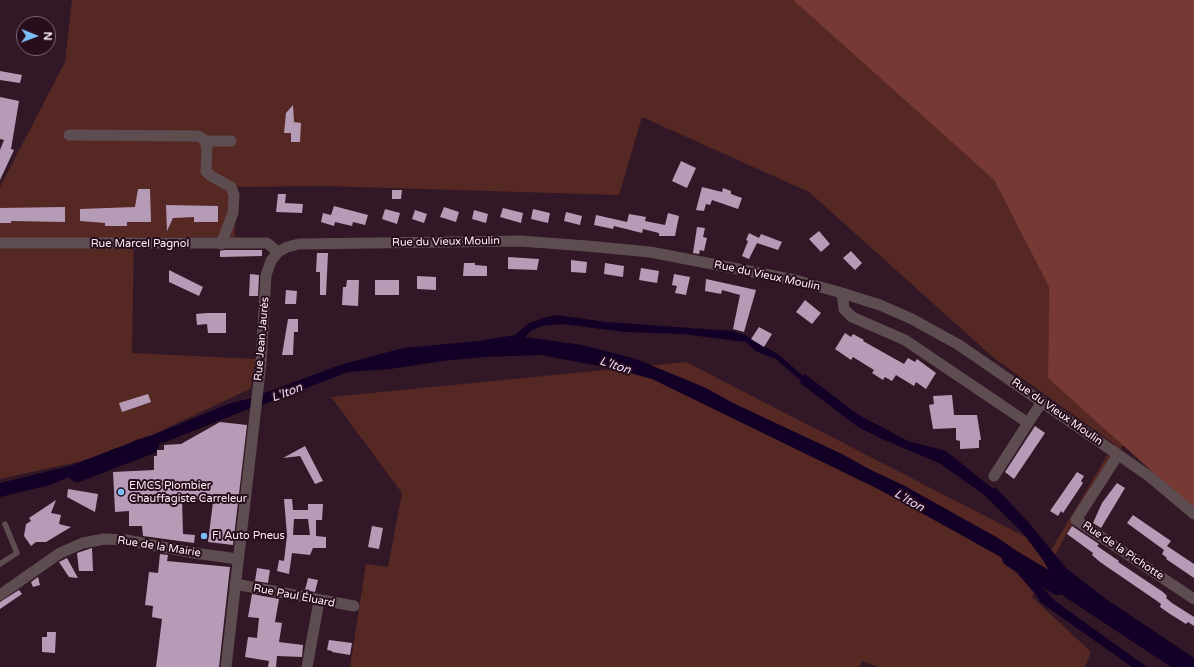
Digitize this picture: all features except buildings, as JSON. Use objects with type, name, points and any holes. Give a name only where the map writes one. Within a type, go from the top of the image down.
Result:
[{"type":"street","points":[[69,135],[198,136],[205,141],[231,141]]},
{"type":"street","points":[[205,141],[207,148],[206,171],[210,176],[231,187],[234,195],[233,214],[221,244]]},
{"type":"street","name":"Rue du Vieux Moulin","points":[[278,252],[287,247],[299,244],[520,241],[650,252],[795,280],[842,293],[880,305],[912,319],[959,345],[1149,476],[1194,514]]},
{"type":"street","name":"Rue Marcel Pagnol","points":[[0,244],[267,243],[278,252]]},
{"type":"street","name":"Rue Jean Jaurès","points":[[226,667],[261,363],[266,274],[270,261],[278,252]]},
{"type":"street","points":[[842,293],[844,309],[852,317],[905,340],[1028,423]]},
{"type":"street","points":[[994,476],[1042,402]]},
{"type":"street","name":"Rue de la Pichotte","points":[[1118,455],[1076,520],[1194,599]]},
{"type":"street","name":"Rue de la Mairie","points":[[0,595],[60,553],[83,543],[104,539],[126,540],[238,559]]},
{"type":"street","name":"Rue Paul Éluard","points":[[235,584],[319,601],[354,606]]},
{"type":"street","points":[[307,667],[319,601]]},
{"type":"lane","points":[[0,564],[17,553],[5,524]]},
{"type":"shaded area","points":[[72,0],[793,0],[994,180],[1049,287],[1048,378],[1125,442],[1078,513],[1032,597],[1091,652],[1085,667],[879,667],[862,661],[860,667],[350,667],[366,564],[388,567],[402,493],[331,397],[686,362],[1051,550],[1114,444],[995,359],[809,192],[642,117],[619,195],[324,186],[234,187],[235,237],[134,237],[132,353],[256,359],[250,389],[109,455],[0,479],[0,187],[65,62]]},
{"type":"shaded area","points":[[793,0],[1194,0],[1194,509],[1048,378],[1049,287],[994,180]]},
{"type":"water","points":[[557,315],[606,322],[733,331],[745,335],[778,354],[803,376],[805,374],[857,414],[908,441],[946,451],[993,489],[995,487],[1030,524],[1066,568],[1106,599],[1194,658],[1194,667],[1171,667],[1062,595],[1032,571],[1043,588],[1055,601],[1147,667],[1132,667],[1040,602],[1037,596],[1017,573],[999,556],[880,490],[652,379],[615,369],[541,355],[483,357],[442,361],[390,369],[348,372],[262,405],[262,394],[340,365],[403,348],[479,341],[515,335],[529,323]],"holes":[[[563,324],[625,332],[682,334],[746,342],[755,351],[776,359],[801,381],[800,383],[858,427],[882,439],[939,463],[983,494],[1022,532],[1043,560],[1051,574],[1035,566],[1031,561],[998,538],[903,485],[842,454],[735,404],[706,388],[636,359],[582,345],[525,337],[532,330],[542,326]]]},
{"type":"water","points":[[256,397],[256,406],[163,443],[121,455],[50,485],[0,497],[0,483],[82,463],[116,448],[119,450],[134,446],[133,442],[138,439],[143,439],[231,403]]},
{"type":"waterway","name":"L'Iton","points":[[77,473],[150,445]]},
{"type":"waterway","name":"L'Iton","points":[[1011,558],[1058,586]]},
{"type":"place","name":"EMCS Plombier Chauffagiste Carreleur","points":[[121,492]]},
{"type":"place","name":"Fl Auto Pneus","points":[[204,536]]}]
